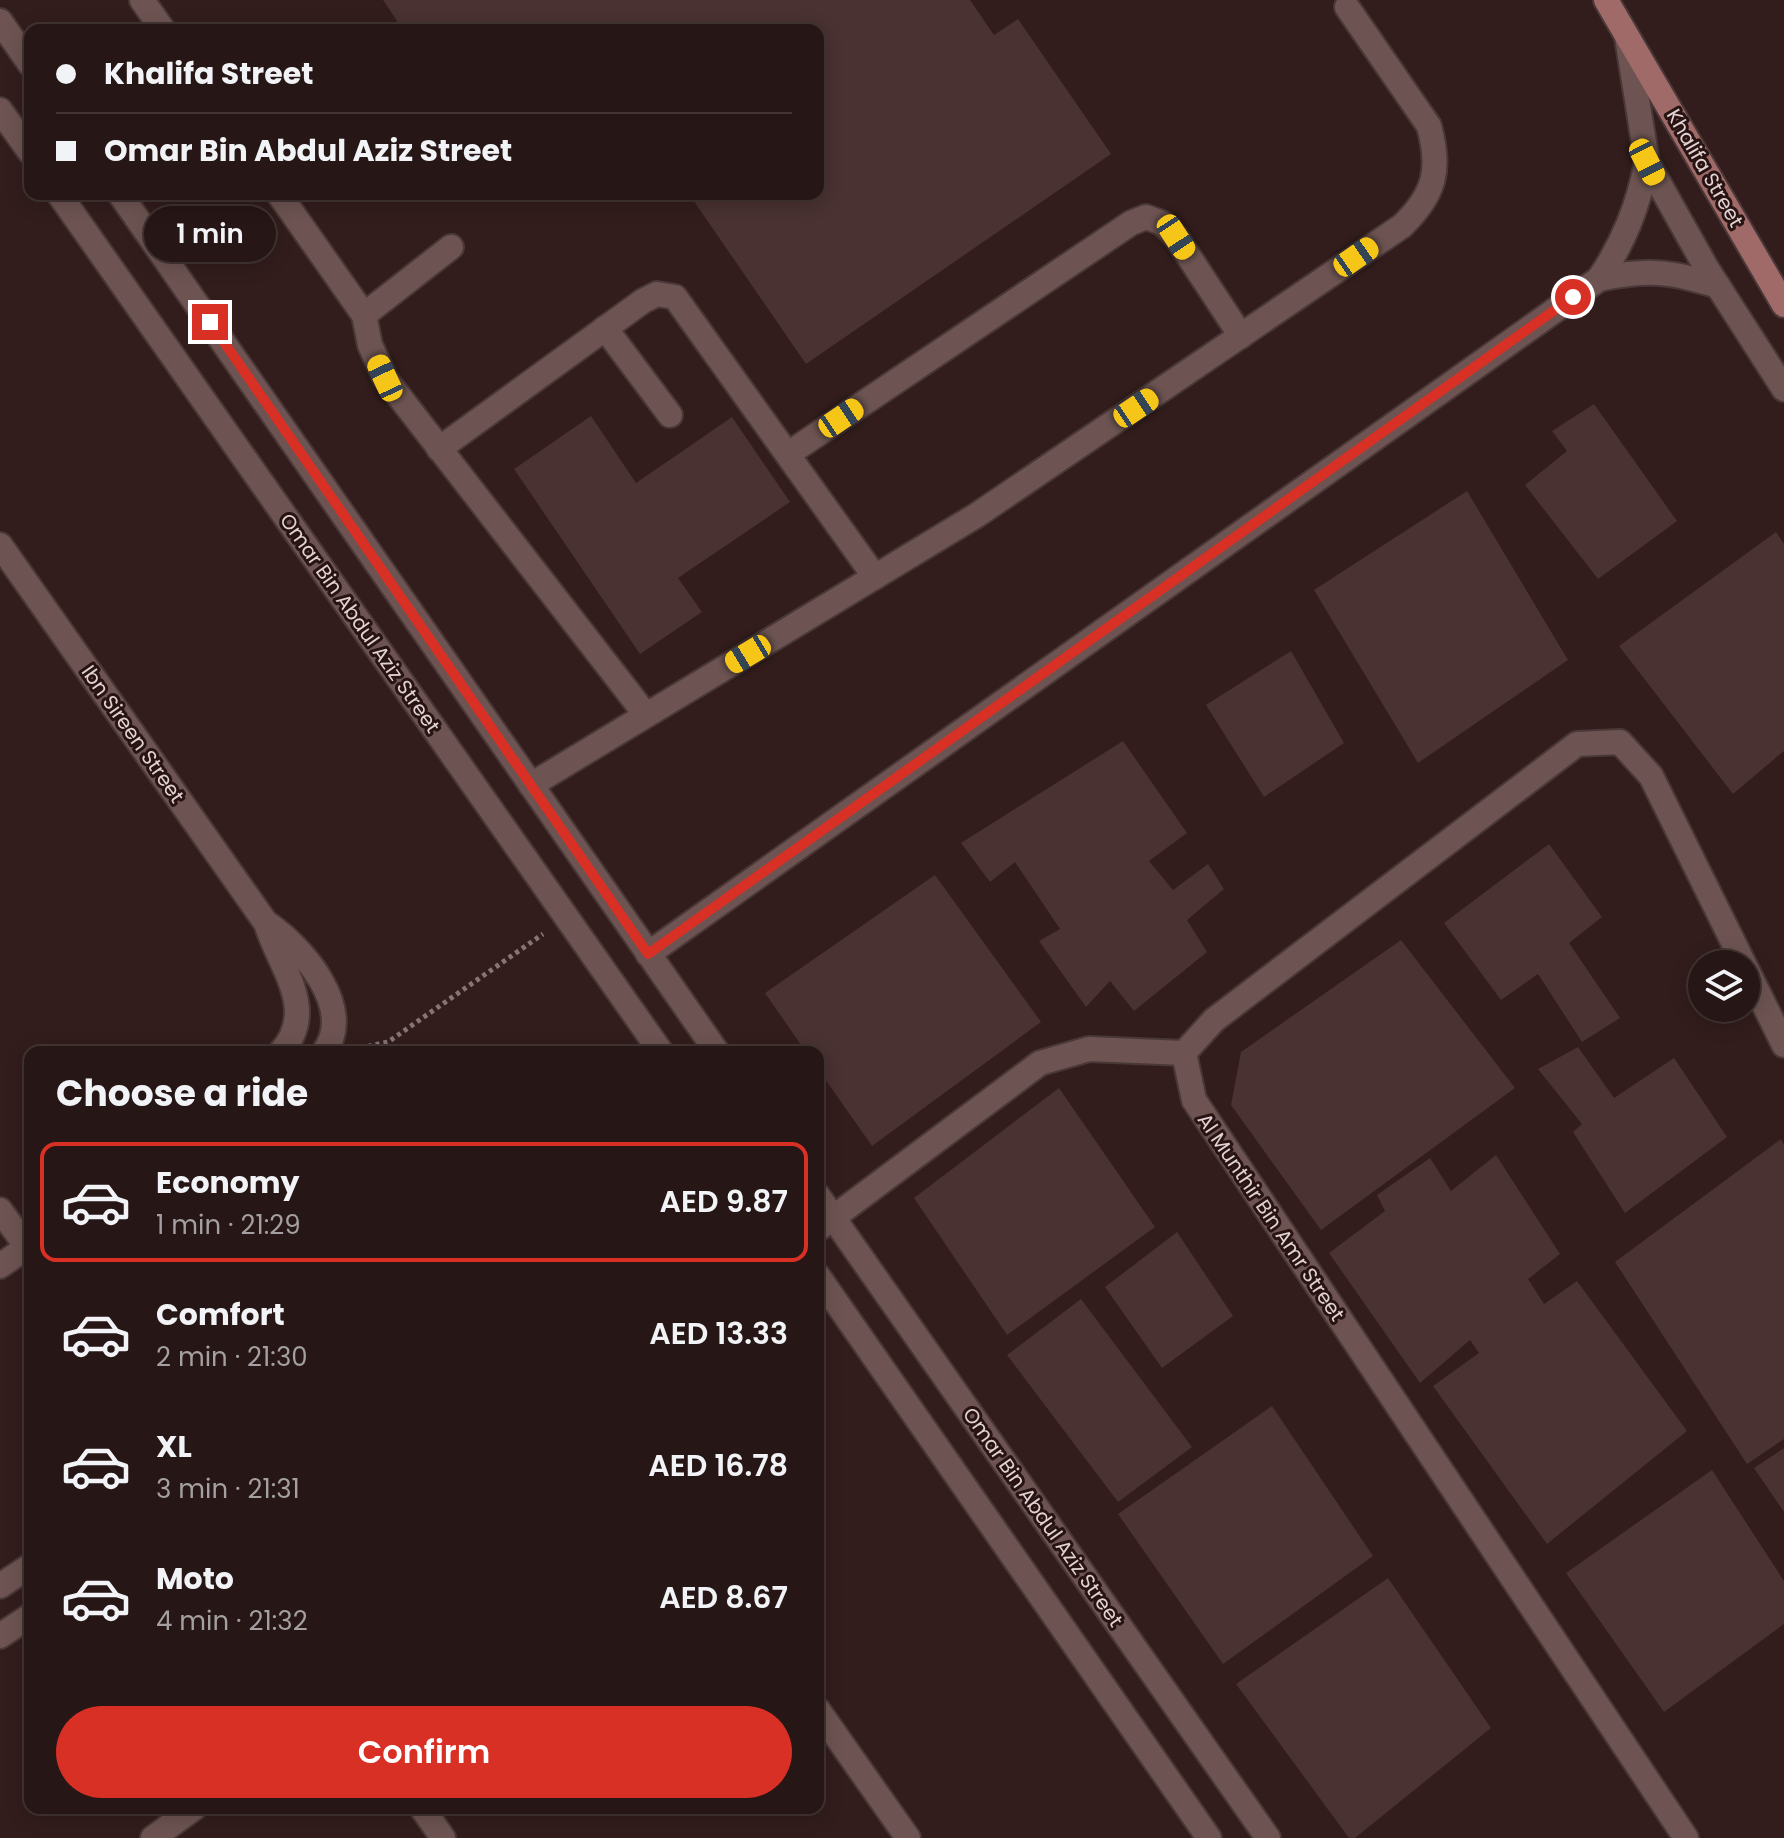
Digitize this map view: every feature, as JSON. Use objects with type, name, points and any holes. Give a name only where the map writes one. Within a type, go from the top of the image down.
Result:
[{"type":"main road","name":"Khalifa Street","points":[[1606,0],[1784,305]]},
{"type":"street","points":[[142,0],[159,24]]},
{"type":"street","points":[[531,785],[977,515],[1402,226],[1418,210],[1430,191],[1436,170],[1435,147],[1429,126],[1347,7]]},
{"type":"street","points":[[0,21],[24,55]]},
{"type":"street","name":"Khalifa Street","points":[[648,954],[1599,279],[1617,252],[1630,224],[1641,193],[1647,162],[1626,30]]},
{"type":"street","points":[[0,110],[24,144]]},
{"type":"street","name":"Khalifa Street","points":[[1647,162],[1718,286],[1784,389]]},
{"type":"street","name":"Omar Bin Abdul Aziz Street","points":[[63,200],[657,1046]]},
{"type":"street","points":[[124,200],[713,1046]]},
{"type":"street","points":[[283,200],[364,315],[370,345],[385,378],[646,715]]},
{"type":"street","points":[[788,454],[1131,223],[1146,217],[1162,223],[1176,237],[1241,336]]},
{"type":"street","points":[[364,315],[451,247]]},
{"type":"street","name":"Khalifa Street","points":[[1599,279],[1639,271],[1679,274],[1718,286]]},
{"type":"street","points":[[439,449],[605,328],[657,294],[675,297],[875,577]]},
{"type":"street","points":[[605,328],[670,415]]},
{"type":"street","name":"Ibn Sireen Street","points":[[0,545],[266,923],[298,1003],[295,1029],[285,1046]]},
{"type":"street","points":[[826,1223],[1040,1063],[1089,1049],[1184,1053],[1214,1020],[1577,744],[1620,742],[1651,776],[1737,950]]},
{"type":"street","name":"Ibn Sireen Street","points":[[266,923],[294,946],[329,995],[335,1022],[327,1046]]},
{"type":"street","points":[[1760,996],[1784,1045]]},
{"type":"street","name":"Al Munthir Bin Amr Street","points":[[1184,1053],[1194,1100],[1686,1838]]},
{"type":"street","points":[[0,1210],[24,1241]]},
{"type":"street","name":"Omar Bin Abdul Aziz Street","points":[[826,1223],[1268,1838]]},
{"type":"street","points":[[0,1266],[24,1249]]},
{"type":"street","points":[[824,1285],[1209,1838]]},
{"type":"street","points":[[0,1586],[24,1570]]},
{"type":"street","points":[[0,1636],[24,1620]]},
{"type":"street","points":[[824,1719],[908,1838]]},
{"type":"street","points":[[153,1838],[186,1814]]},
{"type":"street","points":[[426,1814],[443,1838]]},
{"type":"path","points":[[366,1046],[388,1042],[567,917]]},
{"type":"building","points":[[383,0],[970,0],[994,35],[1018,19],[1111,154],[806,364],[693,200],[824,200],[824,24],[399,24]]},
{"type":"building","points":[[1594,404],[1677,521],[1598,579],[1525,485],[1567,451],[1552,431]]},
{"type":"building","points":[[591,416],[636,483],[732,417],[790,502],[678,578],[702,612],[640,654],[514,469]]},
{"type":"building","points":[[1467,491],[1568,660],[1418,763],[1314,590]]},
{"type":"building","points":[[1776,532],[1784,544],[1784,751],[1733,794],[1619,646]]},
{"type":"building","points":[[1291,651],[1344,743],[1264,797],[1206,705]]},
{"type":"building","points":[[1123,741],[1187,833],[1149,861],[1173,890],[1208,864],[1224,889],[1187,920],[1207,952],[1134,1011],[1110,981],[1086,1007],[1039,941],[1060,929],[1015,862],[990,882],[961,843]]},
{"type":"building","points":[[1549,844],[1602,917],[1569,943],[1620,1018],[1582,1042],[1538,974],[1501,1000],[1444,923]]},
{"type":"building","points":[[935,875],[1041,1022],[872,1146],[824,1078],[824,1046],[802,1046],[765,993]]},
{"type":"building","points":[[1401,940],[1515,1088],[1321,1230],[1231,1105],[1241,1052]]},
{"type":"building","points":[[1578,1047],[1614,1098],[1674,1058],[1727,1137],[1625,1213],[1573,1132],[1582,1124],[1538,1069]]},
{"type":"building","points":[[1059,1088],[1155,1227],[1007,1335],[914,1198]]},
{"type":"building","points":[[1781,1139],[1784,1145],[1784,1439],[1747,1464],[1615,1262]]},
{"type":"building","points":[[1496,1155],[1560,1254],[1528,1279],[1544,1304],[1577,1281],[1687,1431],[1547,1544],[1433,1386],[1479,1353],[1470,1340],[1420,1383],[1329,1253],[1385,1211],[1377,1195],[1430,1158],[1451,1191]]},
{"type":"building","points":[[1177,1232],[1233,1316],[1162,1368],[1105,1287]]},
{"type":"building","points":[[1081,1299],[1192,1447],[1118,1502],[1007,1355]]},
{"type":"building","points":[[1272,1406],[1373,1556],[1223,1664],[1118,1514]]},
{"type":"building","points":[[1784,1448],[1784,1512],[1754,1468]]},
{"type":"building","points":[[1712,1470],[1784,1581],[1784,1624],[1664,1712],[1566,1573]]},
{"type":"building","points":[[1388,1578],[1491,1728],[1355,1838],[1349,1838],[1236,1684]]},
{"type":"route","points":[[210,322],[648,954],[1573,297]]}]
